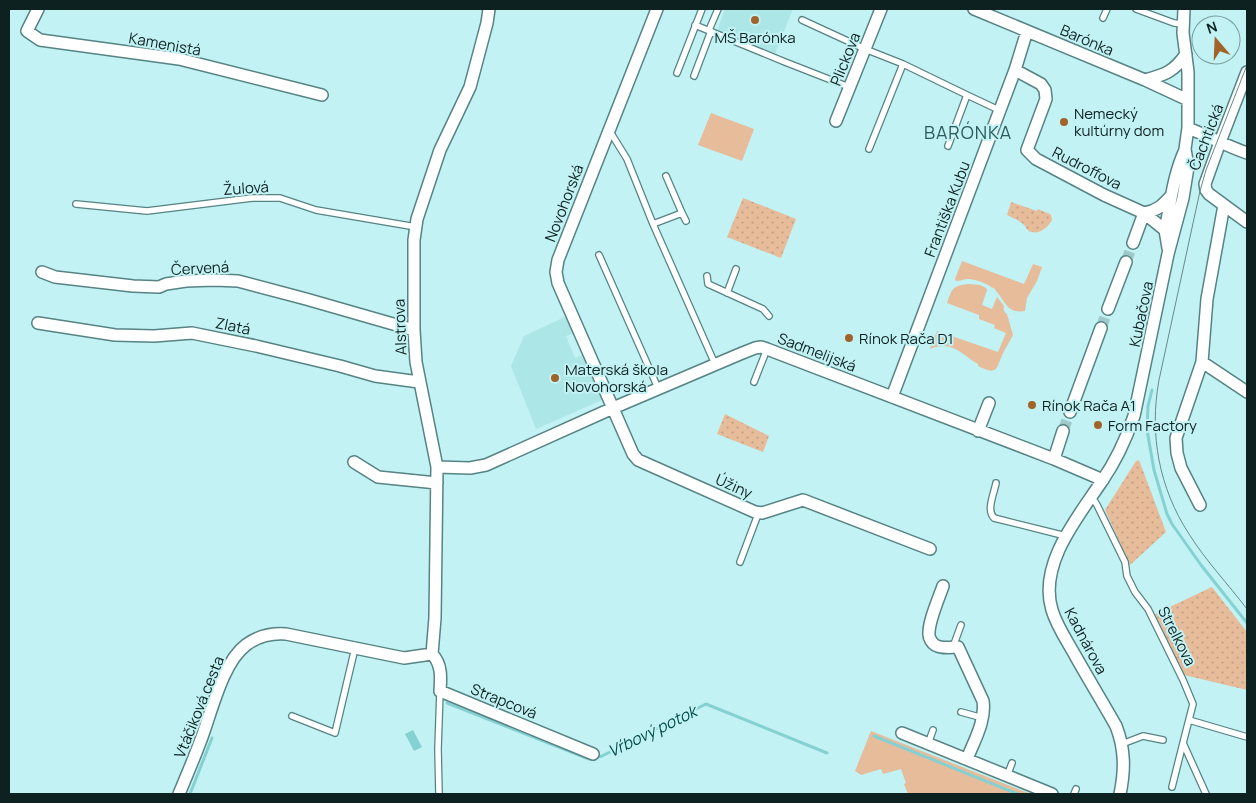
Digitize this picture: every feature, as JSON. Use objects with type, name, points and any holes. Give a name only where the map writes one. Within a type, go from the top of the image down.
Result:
[{"type":"street","name":"Kamenistá","points":[[38,9],[27,31],[40,40],[179,59],[322,95]]},
{"type":"street","name":"Alstrova","points":[[432,654],[435,618],[437,467],[416,362],[414,240],[423,198],[440,150],[470,87],[489,9]]},
{"type":"street","name":"Novohorská","points":[[613,408],[558,282],[556,272],[558,260],[657,9]]},
{"type":"street","name":"Plickova","points":[[836,121],[881,9]]},
{"type":"street","name":"Barónka","points":[[974,9],[1188,100]]},
{"type":"street","name":"Kubačova","points":[[1103,480],[1123,445],[1134,416],[1168,254],[1187,175],[1188,72],[1183,24],[1184,9]]},
{"type":"street","name":"Františka Kubu","points":[[892,397],[1001,111],[1016,70],[1027,31]]},
{"type":"street","points":[[1144,80],[1162,75],[1176,68],[1186,54]]},
{"type":"street","name":"Rudroffova","points":[[1016,70],[1041,84],[1045,90],[1046,99],[1024,148],[1036,160],[1144,213],[1165,230]]},
{"type":"street","name":"Čachtická","points":[[1224,205],[1207,192],[1205,187],[1206,180],[1247,72]]},
{"type":"street","points":[[1188,128],[1247,153]]},
{"type":"street","name":"Kubačova","points":[[1165,230],[1178,165],[1186,149]]},
{"type":"street","points":[[1133,243],[1144,213],[1151,212],[1162,206],[1171,196]]},
{"type":"street","points":[[1200,505],[1181,468],[1177,454],[1176,438],[1202,362],[1207,299],[1224,205],[1247,222]]},
{"type":"street","points":[[1165,230],[1168,254]]},
{"type":"street","points":[[1108,309],[1126,262]]},
{"type":"street","name":"Červená","points":[[42,272],[55,277],[133,286],[159,287],[186,280],[238,281],[414,330]]},
{"type":"street","name":"Zlatá","points":[[38,323],[116,336],[200,334],[376,376],[419,382]]},
{"type":"street","points":[[1070,412],[1100,328]]},
{"type":"street","name":"Sadmelijská","points":[[437,467],[470,468],[486,465],[658,388],[760,347],[1054,459],[1103,480]]},
{"type":"street","points":[[1202,362],[1247,392]]},
{"type":"street","points":[[978,430],[989,403]]},
{"type":"street","name":"Úžiny","points":[[613,408],[636,459],[755,512],[762,513],[803,500],[930,549]]},
{"type":"street","points":[[1054,459],[1063,431]]},
{"type":"street","points":[[354,462],[378,477],[437,483]]},
{"type":"street","name":"Kadnárova","points":[[1103,480],[1066,536],[1054,562],[1049,586],[1051,608],[1063,634],[1116,726],[1122,744],[1124,759],[1124,773],[1120,794]]},
{"type":"street","points":[[943,586],[930,625],[929,636],[935,645],[958,647],[984,701],[983,718],[967,759]]},
{"type":"street","name":"Vtáčiková cesta","points":[[179,794],[224,677],[233,660],[246,645],[274,633],[295,635],[404,658],[432,654]]},
{"type":"street","points":[[432,654],[437,659],[439,666],[440,691]]},
{"type":"street","name":"Strapcová","points":[[440,691],[593,754]]},
{"type":"street","points":[[902,733],[1052,794]]},
{"type":"lane","points":[[677,73],[702,9]]},
{"type":"lane","points":[[694,76],[718,9]]},
{"type":"lane","points":[[1103,18],[1107,9]]},
{"type":"lane","points":[[1136,9],[1174,23],[1183,24]]},
{"type":"lane","points":[[802,20],[903,64],[1001,111]]},
{"type":"lane","points":[[695,25],[849,87]]},
{"type":"lane","points":[[869,149],[903,64]]},
{"type":"lane","points":[[948,146],[967,95]]},
{"type":"lane","points":[[608,130],[627,159],[653,224],[715,364]]},
{"type":"lane","points":[[666,176],[686,221]]},
{"type":"lane","name":"Žulová","points":[[76,204],[147,211],[252,198],[280,198],[316,210],[416,227]]},
{"type":"lane","points":[[653,224],[682,213]]},
{"type":"lane","points":[[599,256],[658,388]]},
{"type":"lane","points":[[727,292],[736,269]]},
{"type":"lane","points":[[707,276],[708,284],[763,309],[769,316]]},
{"type":"lane","points":[[754,382],[768,349]]},
{"type":"lane","points":[[996,483],[990,510],[994,518],[1066,536]]},
{"type":"lane","name":"Strelkova","points":[[1091,496],[1097,504],[1125,562],[1127,576],[1135,592],[1148,609],[1193,704],[1172,787]]},
{"type":"lane","points":[[740,562],[757,517],[755,512]]},
{"type":"lane","points":[[953,647],[961,625]]},
{"type":"lane","points":[[292,716],[334,733],[355,648]]},
{"type":"lane","points":[[439,794],[440,691]]},
{"type":"lane","points":[[961,712],[983,718]]},
{"type":"lane","points":[[1189,720],[1247,737]]},
{"type":"lane","points":[[928,744],[933,730]]},
{"type":"lane","points":[[1122,744],[1143,736],[1163,740]]},
{"type":"lane","points":[[1183,743],[1206,794]]},
{"type":"lane","points":[[1007,776],[1012,763]]},
{"type":"shaded area","name":"MŠ Barónka","points":[[725,9],[793,9],[775,54],[717,31]]},
{"type":"shaded area","points":[[711,113],[754,129],[742,161],[698,145]]},
{"type":"shaded area","points":[[743,198],[796,219],[781,258],[727,237]]},
{"type":"shaded area","points":[[1011,202],[1050,214],[1052,220],[1040,232],[1029,231],[1020,222],[1007,215]]},
{"type":"shaded area","points":[[962,261],[1024,284],[1033,264],[1042,267],[1037,281],[1027,298],[1025,311],[1014,311],[1011,309],[995,289],[986,284],[971,279],[956,281],[955,279]]},
{"type":"shaded area","points":[[968,284],[980,285],[986,288],[982,305],[992,309],[997,297],[1007,314],[1013,335],[997,367],[993,370],[978,366],[978,364],[961,352],[951,347],[945,346],[930,349],[937,331],[998,352],[1006,333],[994,328],[995,325],[979,319],[979,315],[947,303],[953,289]]},
{"type":"shaded area","name":"Materská škola Novohorská","points":[[567,316],[574,333],[566,336],[575,358],[583,355],[602,400],[536,429],[511,366],[524,336]]},
{"type":"shaded area","points":[[725,414],[769,436],[763,452],[717,434]]},
{"type":"shaded area","points":[[1139,460],[1166,532],[1130,565],[1105,510],[1136,461]]},
{"type":"shaded area","points":[[1212,587],[1247,632],[1247,690],[1184,675],[1155,614]]},
{"type":"shaded area","points":[[413,730],[422,747],[414,751],[405,734]]},
{"type":"shaded area","points":[[871,731],[1031,794],[908,794],[901,769],[883,774],[881,769],[861,775],[855,771]]},
{"type":"waterway","points":[[1152,390],[1148,406],[1147,430],[1154,470],[1167,514],[1201,565],[1247,623]]},
{"type":"waterway","name":"Vŕbový potok","points":[[447,703],[589,759],[602,756],[706,704],[827,753]]},
{"type":"waterway","name":"Vŕbový potok","points":[[874,736],[1018,794]]},
{"type":"waterway","name":"Vŕbový potok","points":[[190,794],[212,738]]},
{"type":"tunnel","points":[[1126,262],[1133,243]]},
{"type":"tunnel","points":[[1101,328],[1108,309]]},
{"type":"tunnel","points":[[1063,431],[1070,412]]},
{"type":"tram line","points":[[1247,65],[1206,170],[1200,191],[1159,380],[1155,420],[1159,460],[1170,498],[1189,534],[1247,609]]},
{"type":"place","name":"MŠ Barónka","points":[[755,20]]},
{"type":"place","name":"Nemecký kultúrny dom","points":[[1064,122]]},
{"type":"place","name":"Rínok Rača D1","points":[[849,338]]},
{"type":"place","name":"Materská škola Novohorská","points":[[555,378]]},
{"type":"place","name":"Rínok Rača A1","points":[[1032,405]]},
{"type":"place","name":"Form Factory","points":[[1098,425]]},
{"type":"district","name":"BARÓNKA","points":[[968,132]]}]
